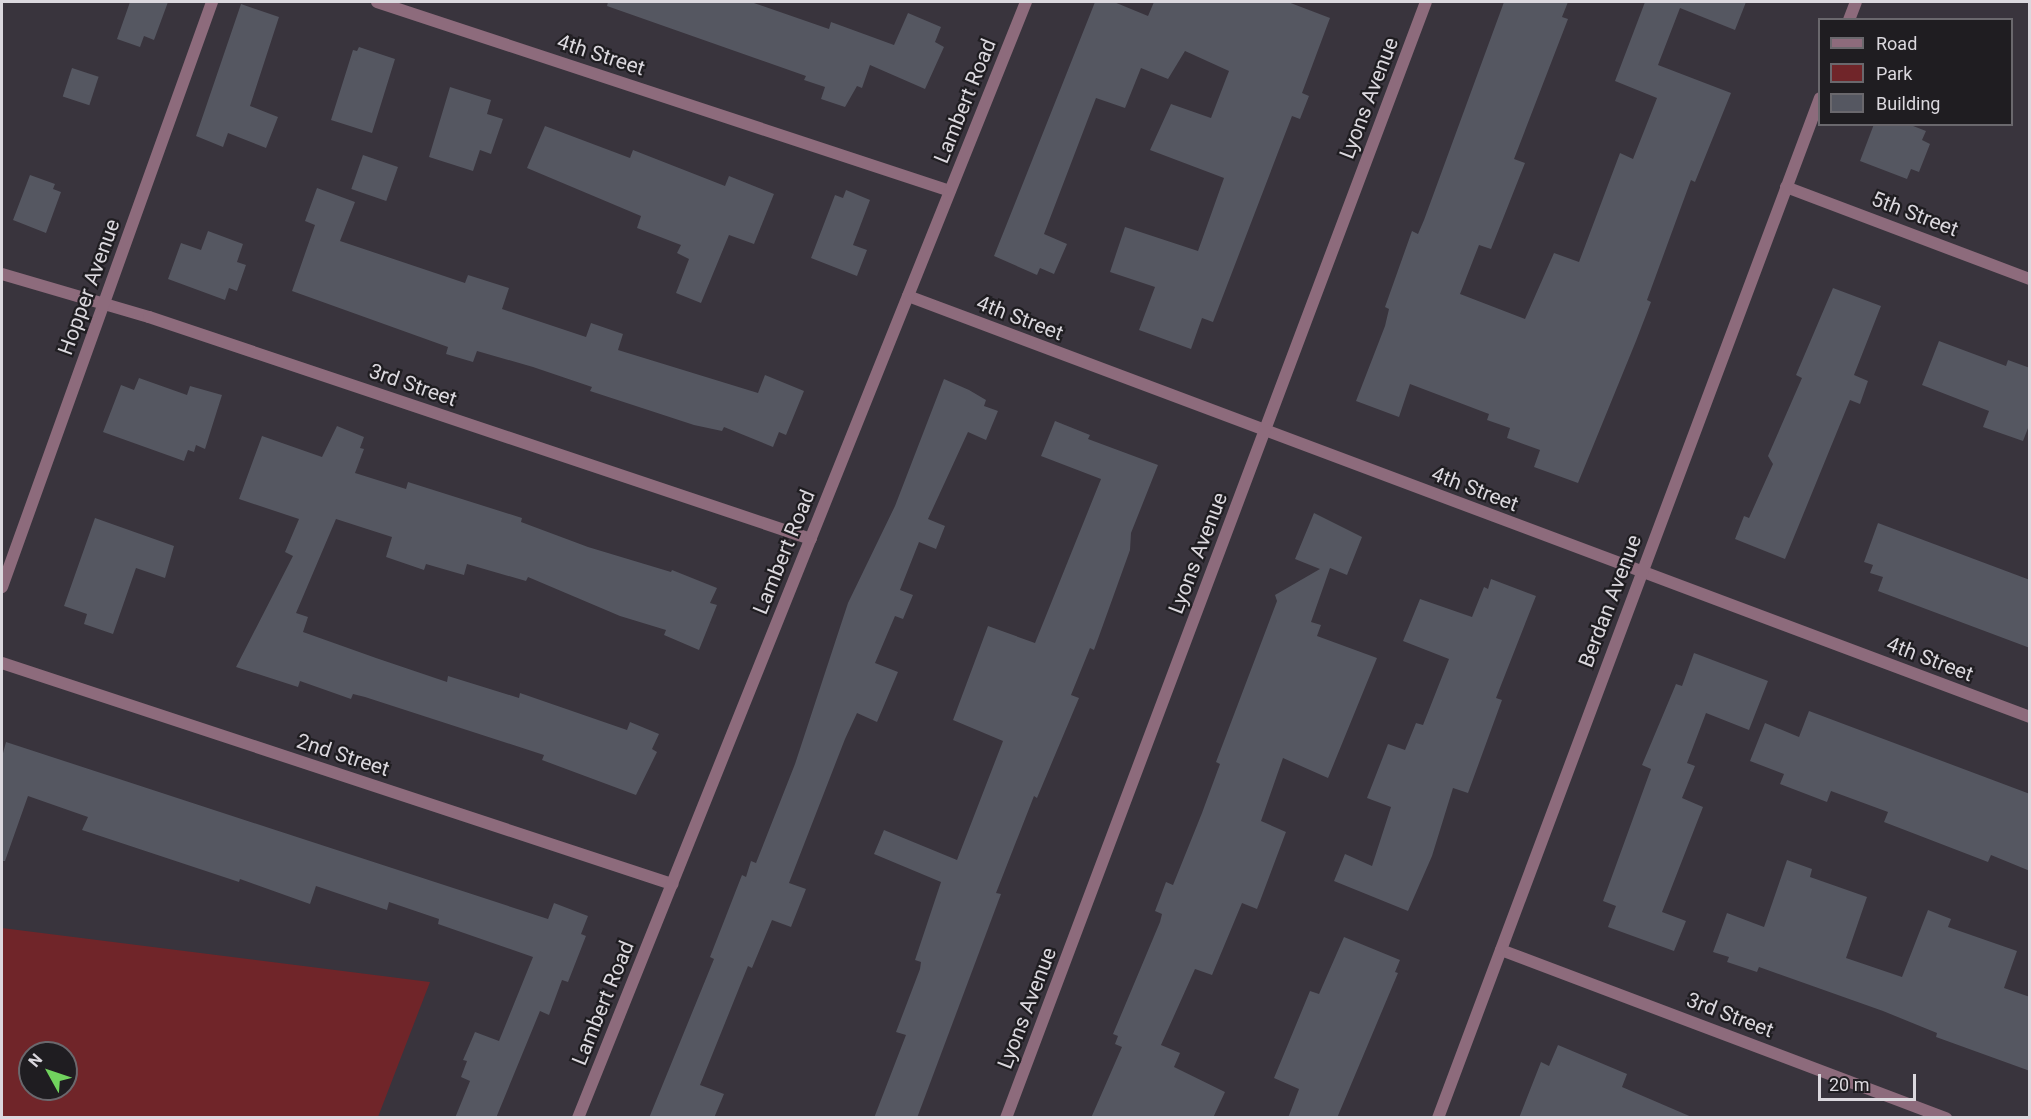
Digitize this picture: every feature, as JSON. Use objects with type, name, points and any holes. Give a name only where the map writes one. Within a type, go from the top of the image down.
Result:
[{"type":"street","name":"Hopper Avenue","points":[[2,587],[212,2]]},
{"type":"street","name":"4th Street","points":[[377,2],[950,191]]},
{"type":"street","name":"Lambert Road","points":[[578,1118],[1026,2]]},
{"type":"street","name":"Lyons Avenue","points":[[1006,1118],[1426,2]]},
{"type":"street","points":[[1850,18],[1856,2]]},
{"type":"street","name":"Berdan Avenue","points":[[1438,1118],[1818,103]]},
{"type":"street","name":"5th Street","points":[[1786,187],[2030,279]]},
{"type":"street","name":"3rd Street","points":[[2,274],[149,317],[811,539]]},
{"type":"street","name":"4th Street","points":[[908,296],[2030,717]]},
{"type":"street","name":"2nd Street","points":[[2,663],[672,884]]},
{"type":"street","name":"3rd Street","points":[[1501,950],[1946,1118]]},
{"type":"green space","points":[[2,928],[430,982],[378,1117],[2,1117]]},
{"type":"building","points":[[130,2],[168,2],[154,40],[144,36],[140,47],[117,39]]},
{"type":"building","points":[[608,2],[751,2],[829,29],[831,22],[894,45],[908,13],[941,27],[935,42],[944,47],[925,89],[870,65],[862,88],[857,86],[845,107],[821,99],[825,87],[804,80],[806,76],[607,6]]},
{"type":"building","points":[[1095,2],[1114,2],[1148,16],[1154,2],[1288,2],[1330,18],[1302,93],[1309,96],[1300,119],[1292,116],[1213,322],[1202,318],[1191,349],[1139,330],[1155,287],[1110,272],[1125,227],[1198,251],[1224,178],[1150,150],[1171,104],[1211,118],[1229,71],[1185,51],[1168,79],[1141,68],[1125,108],[1096,98],[1044,234],[1067,244],[1054,274],[1040,268],[1037,275],[994,256]]},
{"type":"building","points":[[1504,2],[1568,2],[1562,17],[1568,19],[1514,159],[1525,163],[1491,249],[1479,245],[1460,294],[1525,319],[1554,253],[1579,262],[1620,153],[1633,159],[1657,98],[1615,81],[1645,2],[1746,2],[1735,30],[1680,8],[1658,65],[1731,93],[1695,182],[1691,180],[1647,300],[1651,302],[1578,483],[1534,467],[1540,450],[1507,438],[1510,428],[1487,420],[1489,414],[1410,384],[1399,417],[1356,401],[1385,326],[1389,309],[1385,307],[1412,231],[1418,234],[1424,220]]},
{"type":"building","points":[[241,4],[279,17],[250,106],[278,117],[266,148],[228,133],[223,147],[196,136]]},
{"type":"building","points":[[359,47],[395,59],[372,133],[331,120],[353,50],[357,51]]},
{"type":"building","points":[[72,68],[99,77],[89,105],[63,97]]},
{"type":"building","points":[[450,87],[491,100],[487,114],[503,119],[491,154],[480,150],[473,171],[429,157]]},
{"type":"building","points":[[545,126],[630,158],[633,150],[725,186],[729,176],[774,194],[754,244],[729,235],[701,303],[676,293],[689,259],[677,253],[681,245],[637,228],[641,216],[527,168]]},
{"type":"building","points":[[1873,126],[1913,126],[1926,131],[1922,140],[1930,144],[1919,172],[1911,169],[1907,179],[1860,161]]},
{"type":"building","points":[[363,155],[398,167],[386,201],[351,189]]},
{"type":"building","points":[[30,175],[55,184],[53,189],[61,192],[46,233],[13,220]]},
{"type":"building","points":[[317,188],[355,202],[340,241],[465,283],[468,275],[509,288],[502,309],[586,337],[591,323],[623,334],[618,350],[758,393],[765,375],[804,391],[786,435],[779,432],[773,447],[724,427],[722,431],[694,425],[590,391],[592,387],[477,351],[473,362],[446,354],[448,347],[292,291],[315,225],[305,221]]},
{"type":"building","points":[[846,190],[870,200],[853,245],[867,250],[857,276],[811,258],[835,195],[843,198]]},
{"type":"building","points":[[208,231],[243,244],[237,262],[246,265],[237,291],[229,288],[225,300],[168,279],[181,243],[201,250]]},
{"type":"building","points":[[1833,288],[1881,306],[1854,375],[1868,381],[1860,404],[1850,400],[1785,559],[1735,539],[1744,516],[1749,518],[1773,464],[1768,456],[1802,378],[1796,375]]},
{"type":"building","points":[[1939,341],[2006,366],[2008,360],[2030,368],[2030,423],[2023,441],[1983,427],[1989,411],[1922,385]]},
{"type":"building","points":[[139,378],[187,395],[190,386],[222,395],[205,449],[196,445],[194,452],[188,450],[184,461],[103,432],[121,385],[134,390]]},
{"type":"building","points":[[944,379],[986,400],[984,406],[998,411],[986,440],[968,432],[928,519],[945,526],[936,549],[919,542],[900,590],[913,595],[903,619],[895,616],[875,663],[898,672],[877,722],[857,713],[845,739],[789,883],[806,889],[791,927],[772,920],[752,968],[748,966],[700,1085],[724,1094],[714,1118],[649,1118],[714,959],[710,957],[742,875],[746,877],[751,861],[756,863],[795,764],[848,603],[895,506]]},
{"type":"building","points":[[1055,421],[1090,435],[1088,439],[1158,465],[1131,533],[1130,550],[1094,650],[1090,648],[1071,695],[1079,698],[1037,798],[1034,796],[996,893],[1001,894],[917,1118],[874,1118],[906,1035],[896,1032],[920,969],[921,962],[915,960],[941,882],[874,854],[884,830],[957,860],[1003,741],[953,720],[988,626],[1035,643],[1101,479],[1041,456]]},
{"type":"building","points":[[337,426],[364,437],[360,448],[364,449],[355,473],[406,489],[408,482],[522,518],[521,522],[588,547],[671,572],[672,570],[717,588],[710,603],[717,605],[699,650],[664,635],[666,630],[620,616],[528,577],[526,581],[467,564],[464,575],[426,564],[424,570],[386,557],[392,537],[336,519],[296,613],[308,617],[303,632],[447,682],[448,676],[519,698],[520,693],[627,730],[630,722],[659,734],[652,749],[657,752],[636,795],[542,760],[544,755],[365,697],[353,694],[351,699],[300,681],[298,687],[236,667],[293,556],[285,552],[299,519],[239,499],[262,436],[322,457]]},
{"type":"building","points":[[1314,513],[1362,537],[1347,575],[1330,568],[1311,622],[1321,625],[1317,636],[1377,658],[1328,778],[1283,758],[1261,821],[1286,832],[1257,909],[1242,903],[1212,975],[1195,969],[1161,1045],[1180,1053],[1174,1067],[1225,1092],[1213,1118],[1091,1118],[1122,1047],[1115,1044],[1118,1036],[1113,1034],[1160,922],[1162,914],[1155,911],[1166,882],[1173,885],[1202,813],[1220,764],[1216,762],[1277,601],[1275,595],[1320,569],[1295,559]]},
{"type":"building","points":[[95,518],[174,546],[165,578],[136,568],[113,634],[84,624],[87,614],[64,606]]},
{"type":"building","points":[[1878,523],[2030,580],[2030,648],[1878,591],[1883,577],[1870,573],[1873,565],[1864,562]]},
{"type":"building","points":[[1491,579],[1536,596],[1496,698],[1502,700],[1468,793],[1453,788],[1432,856],[1408,911],[1334,881],[1345,854],[1372,866],[1391,807],[1367,798],[1388,744],[1405,750],[1416,723],[1423,725],[1449,659],[1403,641],[1420,599],[1472,617],[1484,587],[1488,589]]},
{"type":"building","points":[[1694,653],[1768,681],[1749,730],[1706,713],[1687,763],[1695,766],[1682,798],[1703,807],[1662,912],[1686,921],[1674,951],[1608,927],[1616,906],[1603,901],[1651,769],[1642,765],[1676,684],[1682,686]]},
{"type":"building","points":[[1809,711],[2030,794],[2030,871],[1991,855],[1988,862],[1884,822],[1888,812],[1831,791],[1827,802],[1780,784],[1784,774],[1750,761],[1765,723],[1799,737]]},
{"type":"building","points":[[6,742],[548,919],[554,903],[588,916],[581,934],[586,936],[568,982],[562,980],[549,1015],[540,1011],[496,1118],[455,1118],[470,1081],[461,1077],[467,1061],[463,1060],[475,1032],[499,1041],[533,957],[438,924],[439,919],[389,902],[387,910],[316,886],[310,904],[240,879],[239,882],[82,830],[88,817],[28,796],[5,861],[2,861],[2,757]]},
{"type":"building","points":[[1787,860],[1812,869],[1810,877],[1867,897],[1846,958],[1902,977],[1928,910],[1951,919],[1948,927],[2017,951],[2004,988],[2030,997],[2030,1071],[1936,1037],[1937,1033],[1883,1011],[1759,967],[1757,972],[1727,962],[1729,957],[1713,952],[1727,913],[1764,927]]},
{"type":"building","points":[[1344,937],[1400,960],[1395,972],[1398,973],[1337,1118],[1288,1118],[1299,1089],[1274,1078],[1310,991],[1319,994]]},
{"type":"building","points":[[1558,1045],[1627,1074],[1622,1087],[1694,1118],[1519,1118],[1541,1062],[1549,1066]]}]
